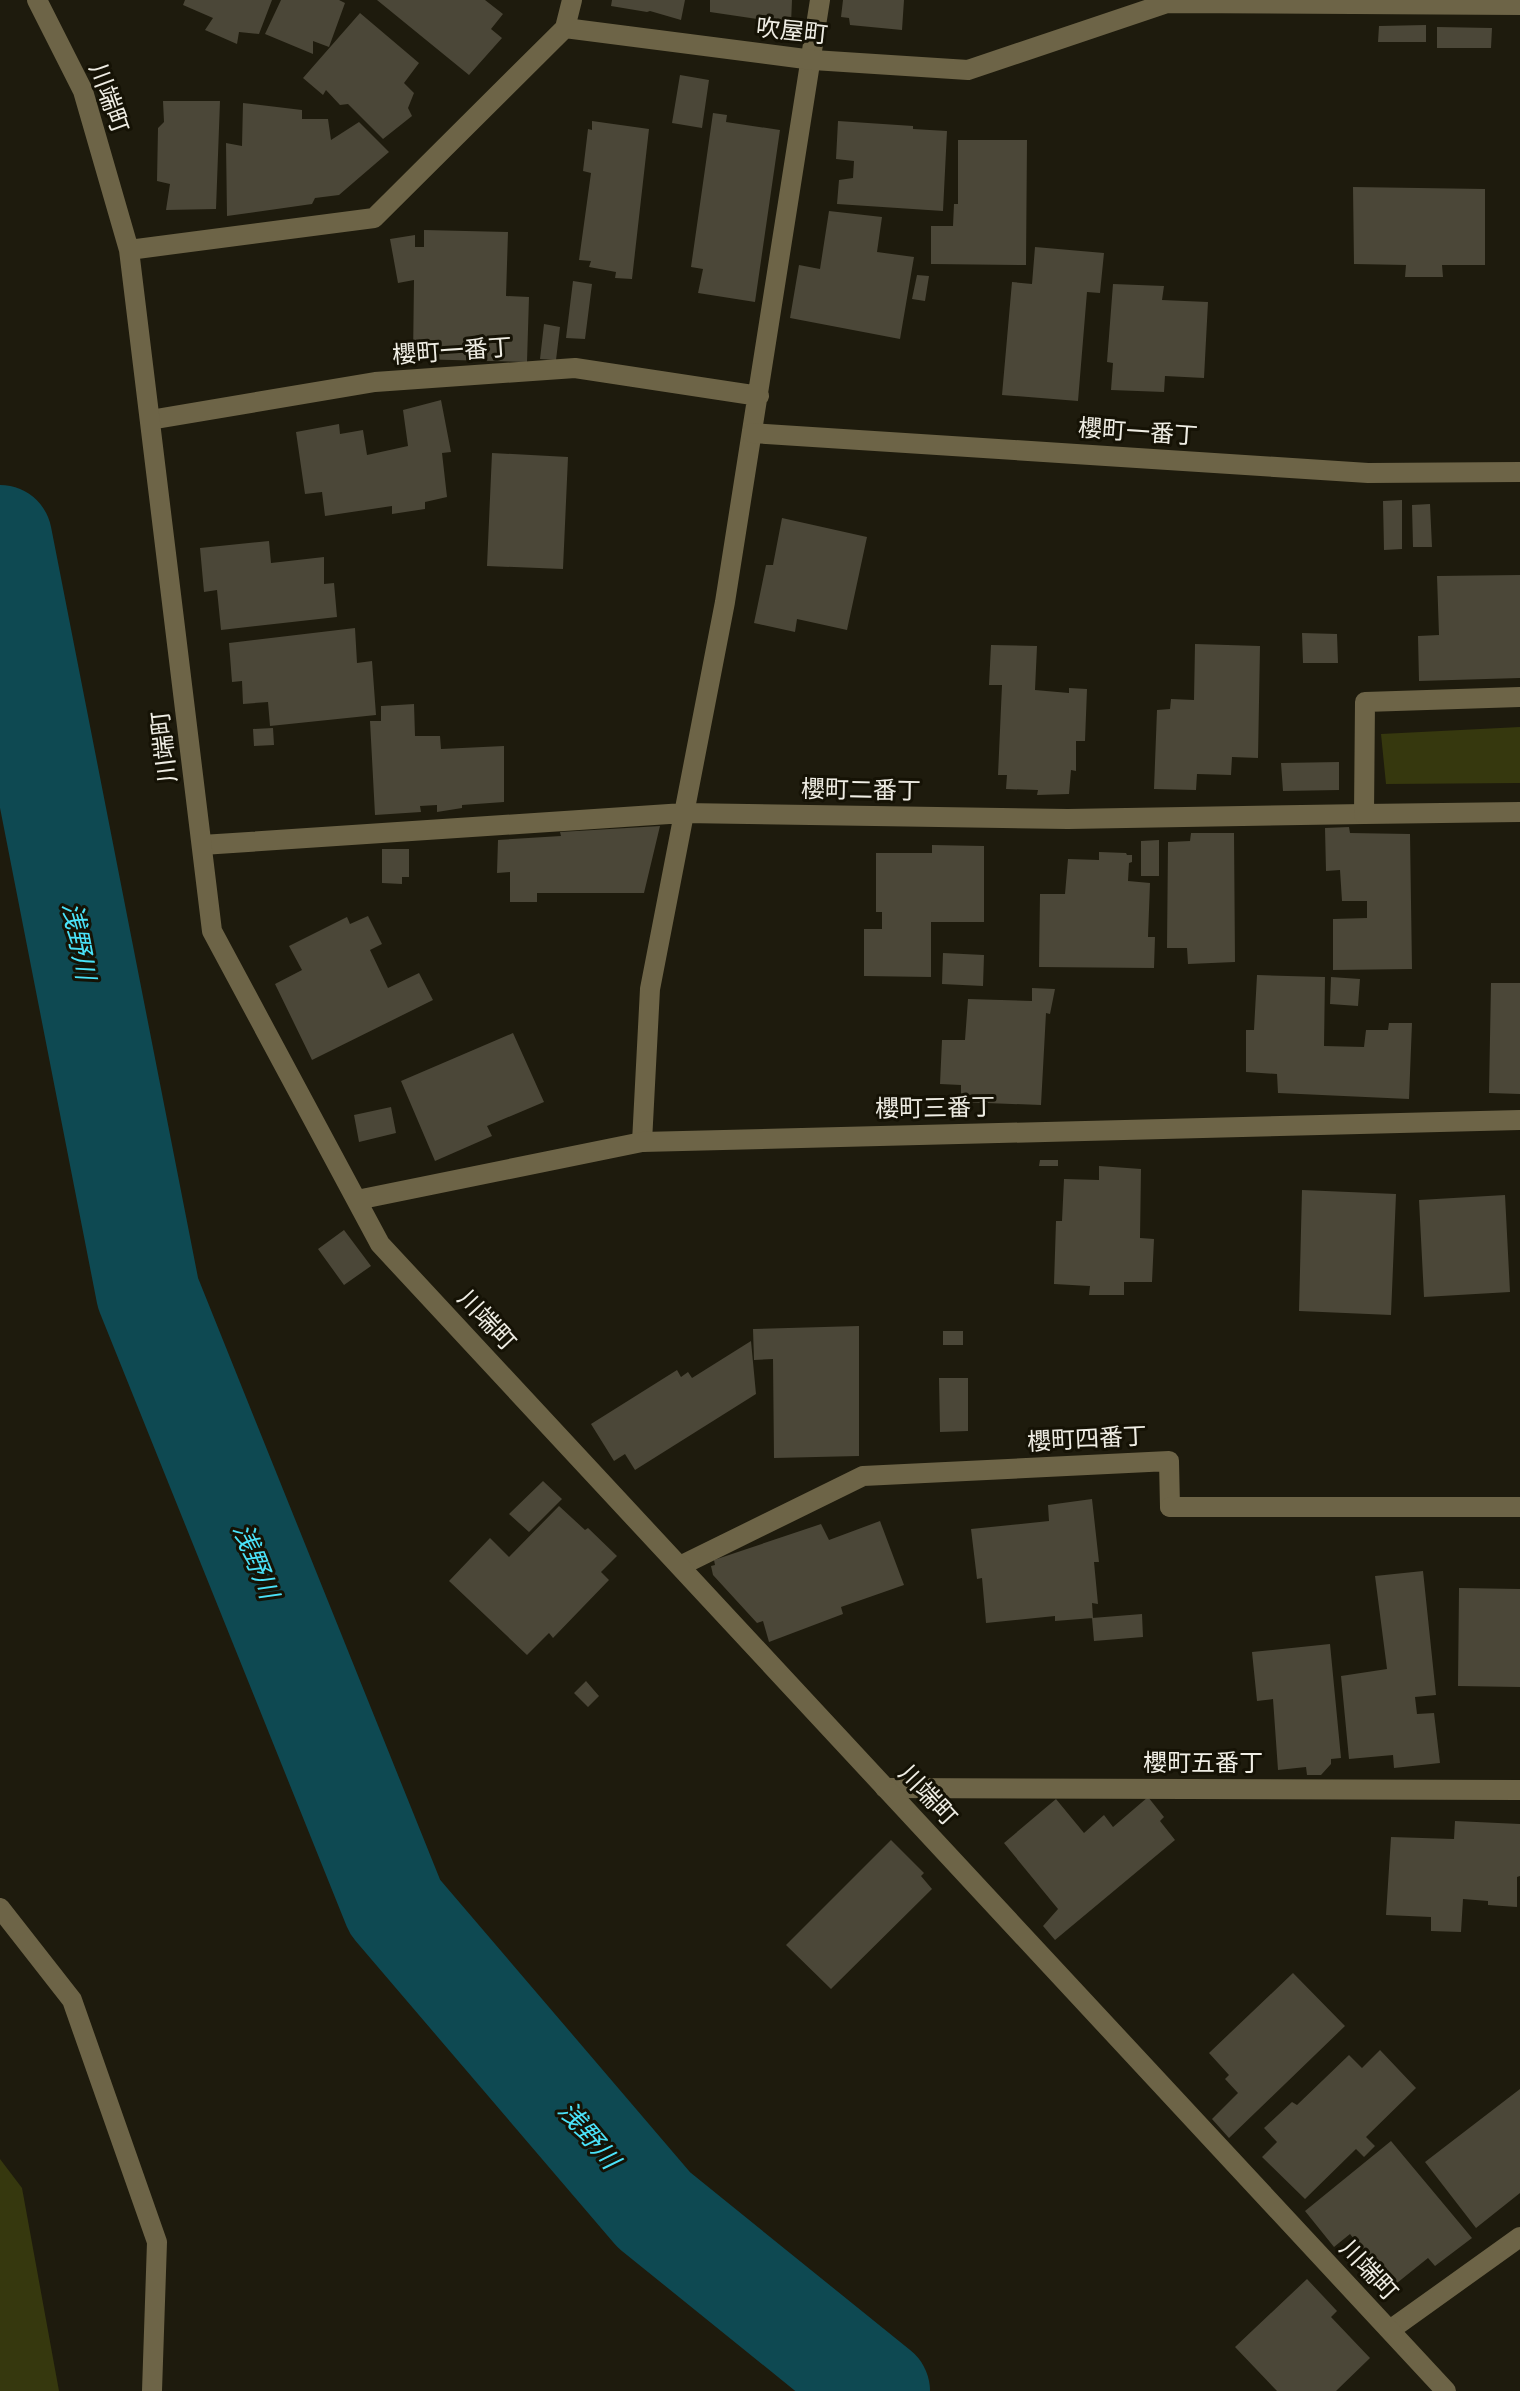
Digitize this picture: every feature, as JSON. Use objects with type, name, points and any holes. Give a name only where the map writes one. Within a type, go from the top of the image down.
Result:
[{"type":"street","name":"川端町","points":[[37,0],[83,91],[129,250],[212,931],[380,1244],[1446,2391]]},
{"type":"street","points":[[129,250],[374,218],[565,28],[572,0]]},
{"type":"street","points":[[642,1142],[650,989],[725,602],[813,60],[820,0]]},
{"type":"street","name":"吹屋町","points":[[565,28],[813,60],[968,70],[1167,3],[1520,5]]},
{"type":"street","name":"櫻町一番丁","points":[[150,420],[375,382],[575,368],[759,396]]},
{"type":"street","name":"櫻町一番丁","points":[[752,433],[1368,473],[1520,472]]},
{"type":"street","points":[[1364,814],[1365,702],[1520,697]]},
{"type":"street","name":"櫻町二番丁","points":[[202,845],[684,813],[1068,819],[1520,812]]},
{"type":"street","name":"櫻町三番丁","points":[[357,1200],[642,1142],[1520,1120]]},
{"type":"street","name":"櫻町四番丁","points":[[680,1566],[863,1476],[1169,1461],[1170,1507],[1520,1507]]},
{"type":"street","name":"櫻町五番丁","points":[[885,1788],[1520,1790]]},
{"type":"street","points":[[0,1908],[72,2000],[157,2242],[152,2391]]},
{"type":"street","points":[[1390,2330],[1520,2237]]},
{"type":"shaded area","points":[[1520,727],[1520,783],[1386,784],[1381,734]]},
{"type":"shaded area","points":[[0,2159],[22,2188],[59,2391],[0,2391]]},
{"type":"building","points":[[185,0],[272,0],[259,34],[239,32],[237,44],[205,30],[213,18],[183,5]]},
{"type":"building","points":[[281,0],[339,0],[345,3],[329,47],[313,41],[313,54],[265,34]]},
{"type":"building","points":[[377,0],[485,0],[503,14],[491,29],[502,38],[469,75]]},
{"type":"building","points":[[612,0],[685,0],[681,20],[650,11],[611,6]]},
{"type":"building","points":[[710,0],[792,0],[791,24],[710,12]]},
{"type":"building","points":[[843,0],[904,0],[902,30],[850,25],[849,18],[841,17]]},
{"type":"building","points":[[360,13],[419,63],[404,83],[414,93],[408,108],[412,116],[383,139],[348,104],[340,105],[326,90],[323,95],[303,78]]},
{"type":"building","points":[[1426,25],[1426,42],[1378,42],[1379,26]]},
{"type":"building","points":[[1437,27],[1492,28],[1491,48],[1437,48]]},
{"type":"building","points":[[680,75],[709,80],[702,128],[672,123]]},
{"type":"building","points":[[163,101],[220,101],[216,209],[166,210],[170,184],[157,181],[158,128],[164,122]]},
{"type":"building","points":[[243,103],[302,110],[302,119],[328,119],[331,140],[359,122],[389,152],[339,195],[315,198],[312,204],[227,216],[226,143],[242,146]]},
{"type":"building","points":[[713,113],[727,115],[726,122],[780,130],[755,302],[698,293],[703,269],[691,267]]},
{"type":"building","points":[[592,121],[649,129],[632,279],[615,278],[616,272],[589,267],[591,261],[579,260],[591,173],[583,171],[588,129],[592,130]]},
{"type":"building","points":[[838,121],[947,131],[943,211],[837,204],[839,180],[853,178],[854,161],[836,159]]},
{"type":"building","points":[[958,140],[1027,140],[1026,265],[931,264],[931,226],[953,226],[954,204],[958,204]]},
{"type":"building","points":[[1353,187],[1485,189],[1485,265],[1442,265],[1443,277],[1405,277],[1406,265],[1354,264]]},
{"type":"building","points":[[829,211],[882,217],[877,252],[914,257],[900,339],[790,318],[799,265],[820,269]]},
{"type":"building","points":[[424,230],[508,232],[506,296],[529,297],[527,362],[413,359],[414,280],[398,283],[390,239],[415,235],[415,247],[424,247]]},
{"type":"building","points":[[1035,247],[1104,253],[1100,293],[1087,292],[1078,401],[1002,395],[1012,282],[1032,284]]},
{"type":"building","points":[[917,275],[929,276],[925,301],[912,299]]},
{"type":"building","points":[[573,281],[592,284],[585,339],[566,338]]},
{"type":"building","points":[[1113,284],[1164,286],[1162,300],[1208,302],[1204,378],[1165,376],[1164,392],[1111,390],[1113,363],[1107,362]]},
{"type":"building","points":[[544,324],[560,327],[556,360],[540,359]]},
{"type":"building","points":[[441,400],[451,452],[442,453],[447,497],[425,502],[425,509],[392,514],[392,506],[325,516],[322,492],[305,494],[296,432],[339,424],[340,434],[363,430],[367,455],[408,446],[403,410]]},
{"type":"building","points":[[492,453],[568,457],[563,569],[487,566]]},
{"type":"building","points":[[1402,500],[1402,549],[1384,550],[1383,501]]},
{"type":"building","points":[[1430,504],[1432,547],[1413,547],[1412,505]]},
{"type":"building","points":[[782,518],[867,537],[847,630],[797,619],[795,632],[754,623],[766,565],[773,565]]},
{"type":"building","points":[[269,541],[271,563],[324,557],[324,584],[334,583],[337,617],[221,630],[217,590],[204,592],[200,548]]},
{"type":"building","points":[[1520,575],[1520,678],[1419,681],[1418,636],[1439,635],[1437,576]]},
{"type":"building","points":[[355,628],[357,663],[372,661],[376,715],[270,726],[268,702],[243,704],[242,681],[232,682],[229,643]]},
{"type":"building","points":[[1302,633],[1337,634],[1338,663],[1303,663]]},
{"type":"building","points":[[1195,644],[1260,646],[1258,758],[1232,757],[1231,775],[1197,774],[1196,790],[1154,789],[1157,710],[1170,709],[1171,699],[1194,700]]},
{"type":"building","points":[[991,645],[1037,646],[1035,690],[1069,693],[1069,688],[1087,689],[1085,741],[1076,741],[1076,771],[1071,770],[1069,794],[1037,795],[1038,790],[1006,789],[1007,775],[998,775],[1002,685],[989,685]]},
{"type":"building","points":[[414,704],[415,736],[440,736],[441,749],[504,746],[504,802],[462,805],[462,808],[437,812],[437,805],[420,806],[421,812],[375,815],[370,721],[381,721],[381,706]]},
{"type":"building","points":[[273,728],[274,745],[254,746],[253,729]]},
{"type":"building","points":[[1339,762],[1339,790],[1283,791],[1281,763]]},
{"type":"building","points":[[660,826],[644,893],[537,893],[537,902],[510,902],[510,872],[497,873],[498,840],[561,836],[560,832]]},
{"type":"building","points":[[1349,827],[1350,833],[1410,834],[1412,969],[1333,970],[1333,919],[1367,918],[1367,901],[1342,901],[1340,870],[1326,871],[1325,828]]},
{"type":"building","points":[[1191,833],[1234,833],[1235,962],[1188,964],[1187,948],[1167,948],[1168,842],[1190,841]]},
{"type":"building","points":[[1159,840],[1159,876],[1141,876],[1141,841]]},
{"type":"building","points":[[932,845],[984,846],[984,922],[931,922],[931,977],[864,976],[864,929],[882,929],[882,912],[876,912],[876,853],[932,853]]},
{"type":"building","points":[[382,849],[409,849],[409,877],[402,877],[402,884],[382,883]]},
{"type":"building","points":[[1099,852],[1132,855],[1128,881],[1150,883],[1148,937],[1155,937],[1154,968],[1039,967],[1040,894],[1065,894],[1068,859],[1099,860]]},
{"type":"building","points":[[368,916],[382,944],[370,950],[388,988],[419,973],[433,1000],[312,1060],[275,984],[302,970],[289,946],[347,917],[350,924]]},
{"type":"building","points":[[943,953],[984,955],[983,986],[942,984]]},
{"type":"building","points":[[1257,975],[1325,977],[1324,1046],[1364,1047],[1366,1030],[1388,1030],[1389,1023],[1412,1023],[1409,1099],[1278,1093],[1277,1074],[1246,1072],[1246,1030],[1254,1030]]},
{"type":"building","points":[[1331,977],[1360,979],[1358,1006],[1330,1004]]},
{"type":"building","points":[[1491,983],[1520,983],[1520,1094],[1489,1093]]},
{"type":"building","points":[[1032,988],[1055,989],[1050,1014],[1046,1013],[1041,1105],[961,1102],[961,1085],[940,1084],[942,1040],[965,1040],[968,999],[1032,1001]]},
{"type":"building","points":[[513,1033],[544,1102],[487,1126],[492,1136],[435,1161],[401,1081]]},
{"type":"building","points":[[391,1107],[396,1133],[359,1142],[354,1115]]},
{"type":"building","points":[[1040,1160],[1058,1160],[1058,1166],[1039,1166]]},
{"type":"building","points":[[1099,1166],[1141,1169],[1140,1238],[1154,1239],[1152,1282],[1124,1282],[1124,1295],[1089,1295],[1090,1286],[1054,1284],[1056,1221],[1062,1221],[1064,1179],[1099,1180]]},
{"type":"building","points":[[1302,1190],[1396,1194],[1391,1315],[1299,1311]]},
{"type":"building","points":[[1505,1195],[1510,1292],[1424,1297],[1419,1200]]},
{"type":"building","points":[[344,1230],[371,1266],[344,1285],[318,1249]]},
{"type":"building","points":[[859,1326],[859,1456],[774,1458],[773,1359],[754,1360],[753,1329]]},
{"type":"building","points":[[943,1331],[963,1331],[963,1345],[943,1345]]},
{"type":"building","points":[[751,1341],[756,1394],[635,1470],[625,1454],[614,1461],[591,1424],[677,1370],[681,1377],[688,1372],[692,1378]]},
{"type":"building","points":[[939,1378],[968,1378],[968,1431],[940,1432]]},
{"type":"building","points":[[543,1481],[562,1499],[529,1532],[509,1514]]},
{"type":"building","points":[[1092,1499],[1099,1562],[1094,1562],[1098,1604],[1092,1603],[1093,1618],[1055,1621],[1055,1616],[986,1623],[982,1578],[977,1579],[971,1529],[1049,1521],[1048,1505]]},
{"type":"building","points":[[559,1506],[617,1556],[601,1572],[609,1580],[553,1638],[549,1633],[527,1655],[449,1581],[490,1538],[509,1557]]},
{"type":"building","points":[[880,1521],[904,1585],[841,1607],[843,1614],[769,1642],[763,1621],[757,1623],[713,1575],[711,1566],[715,1565],[714,1560],[821,1524],[829,1540]]},
{"type":"building","points":[[1423,1571],[1436,1695],[1415,1697],[1417,1714],[1434,1713],[1440,1763],[1394,1768],[1393,1755],[1349,1759],[1341,1676],[1387,1669],[1375,1576]]},
{"type":"building","points":[[1459,1588],[1520,1589],[1520,1687],[1458,1686]]},
{"type":"building","points":[[1142,1614],[1143,1637],[1094,1641],[1092,1618]]},
{"type":"building","points":[[1330,1644],[1341,1758],[1331,1759],[1331,1764],[1321,1775],[1307,1775],[1306,1767],[1278,1770],[1273,1699],[1257,1701],[1252,1652]]},
{"type":"building","points":[[586,1681],[599,1696],[588,1707],[574,1693]]},
{"type":"building","points":[[1148,1797],[1164,1817],[1160,1821],[1175,1840],[1055,1940],[1043,1926],[1058,1909],[1004,1843],[1056,1799],[1084,1833],[1104,1815],[1113,1827]]},
{"type":"building","points":[[1455,1821],[1520,1824],[1517,1907],[1463,1899],[1461,1932],[1431,1931],[1431,1917],[1386,1915],[1391,1837],[1454,1839]]},
{"type":"building","points":[[891,1840],[924,1873],[921,1876],[932,1889],[831,1989],[786,1945]]},
{"type":"building","points":[[1293,1973],[1345,2026],[1229,2138],[1212,2119],[1238,2093],[1225,2079],[1229,2075],[1209,2053]]},
{"type":"building","points":[[1380,2050],[1416,2088],[1366,2137],[1375,2146],[1364,2157],[1356,2149],[1305,2199],[1262,2157],[1277,2142],[1264,2128],[1292,2102],[1297,2105],[1349,2055],[1362,2068]]},
{"type":"building","points":[[1520,2089],[1520,2193],[1476,2228],[1425,2162]]},
{"type":"building","points":[[1391,2141],[1472,2238],[1435,2266],[1428,2258],[1392,2287],[1350,2234],[1334,2247],[1305,2211]]},
{"type":"building","points":[[1307,2279],[1337,2311],[1331,2317],[1370,2358],[1336,2391],[1277,2391],[1235,2347]]},
{"type":"waterway","name":"浅野川","points":[[0,537],[148,1293],[395,1907],[654,2210],[878,2391]]}]
